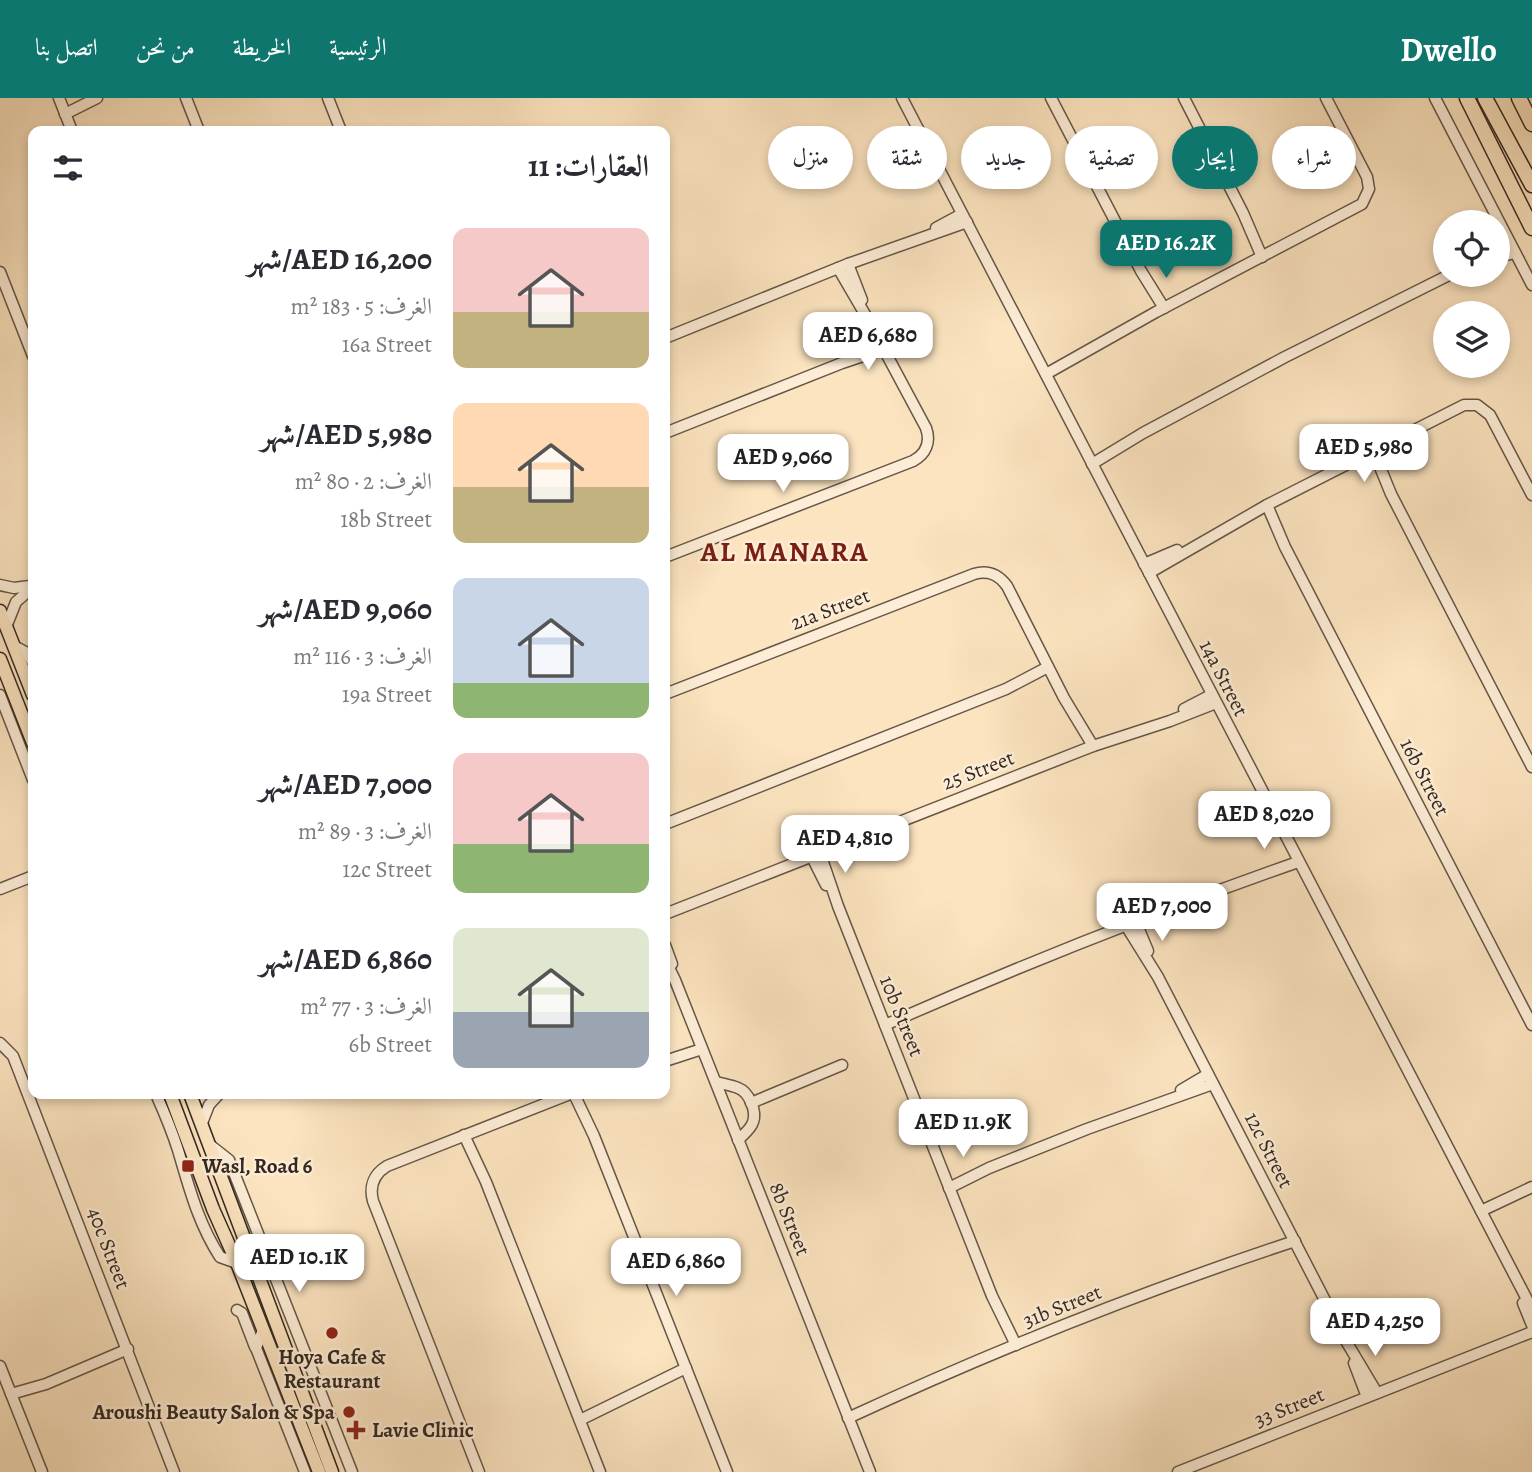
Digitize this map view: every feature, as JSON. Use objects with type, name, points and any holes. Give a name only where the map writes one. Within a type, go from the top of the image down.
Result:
[{"type":"highway","points":[[1467,98],[1532,228]]},
{"type":"highway","points":[[1485,98],[1532,186]]},
{"type":"highway","points":[[1518,98],[1532,124]]},
{"type":"main road","points":[[0,611],[28,682]]},
{"type":"main road","points":[[0,659],[28,730]]},
{"type":"main road","points":[[172,1099],[213,1209],[319,1472]]},
{"type":"main road","points":[[192,1099],[332,1472]]},
{"type":"street","points":[[62,106],[84,98]]},
{"type":"street","points":[[62,106],[97,98]]},
{"type":"street","points":[[186,98],[197,126]]},
{"type":"street","points":[[328,98],[339,126]]},
{"type":"street","name":"14a Street","points":[[902,98],[1532,1309]]},
{"type":"street","points":[[1051,98],[1160,310]]},
{"type":"street","points":[[1184,98],[1266,255]]},
{"type":"street","points":[[1044,371],[1362,204],[1369,189],[1367,177],[1326,98]]},
{"type":"street","points":[[1435,98],[1488,210]]},
{"type":"street","points":[[62,106],[70,126]]},
{"type":"street","points":[[670,336],[843,266],[920,240],[965,218]]},
{"type":"street","points":[[1510,248],[1532,285]]},
{"type":"street","points":[[1510,254],[1515,253]]},
{"type":"street","points":[[670,555],[913,461],[926,448],[927,432],[843,266]]},
{"type":"street","points":[[0,272],[28,343]]},
{"type":"street","points":[[1090,460],[1285,357],[1433,283]]},
{"type":"street","points":[[670,431],[882,346]]},
{"type":"street","points":[[1147,569],[1464,405],[1478,405],[1490,415],[1532,495]]},
{"type":"street","points":[[1369,452],[1532,766]]},
{"type":"street","name":"16b Street","points":[[1264,507],[1532,1025]]},
{"type":"street","name":"21a Street","points":[[670,692],[974,574],[990,573],[1007,586],[1050,671]]},
{"type":"street","points":[[0,585],[19,589],[28,588]]},
{"type":"street","points":[[6,627],[16,602],[28,591]]},
{"type":"street","points":[[14,646],[28,655]]},
{"type":"street","points":[[670,822],[1050,671],[1089,747]]},
{"type":"street","points":[[0,695],[28,767]]},
{"type":"street","name":"25 Street","points":[[670,913],[1089,747],[1150,727],[1214,699]]},
{"type":"street","name":"10b Street","points":[[816,855],[1012,1347]]},
{"type":"street","points":[[883,1021],[927,1006],[1130,922],[1296,858]]},
{"type":"street","points":[[0,889],[28,878]]},
{"type":"street","name":"12c Street","points":[[1130,922],[1372,1395]]},
{"type":"street","name":"8b Street","points":[[670,962],[675,980]]},
{"type":"street","name":"8b Street","points":[[670,970],[870,1472]]},
{"type":"street","name":"40c Street","points":[[0,1043],[13,1056],[28,1094]]},
{"type":"street","points":[[670,1057],[701,1044]]},
{"type":"street","points":[[751,1103],[842,1065]]},
{"type":"street","points":[[948,1185],[1211,1079]]},
{"type":"street","points":[[716,1082],[740,1088],[751,1103],[755,1115],[753,1122],[738,1140]]},
{"type":"street","name":"40c Street","points":[[30,1099],[174,1472]]},
{"type":"street","points":[[158,1099],[177,1148],[192,1202],[202,1223],[220,1257],[237,1263]]},
{"type":"street","points":[[202,1123],[214,1099]]},
{"type":"street","points":[[479,1472],[371,1190],[374,1179],[387,1166],[559,1099]]},
{"type":"street","points":[[575,1099],[594,1136]]},
{"type":"street","points":[[583,1099],[594,1136],[727,1472]]},
{"type":"street","points":[[468,1134],[600,1472]]},
{"type":"street","points":[[210,1145],[229,1160],[352,1472]]},
{"type":"street","points":[[1483,1215],[1530,1188]]},
{"type":"street","name":"31b Street","points":[[847,1414],[1292,1237]]},
{"type":"street","name":"14a Street","points":[[1514,1274],[1532,1325]]},
{"type":"street","points":[[237,1310],[242,1313],[305,1472]]},
{"type":"street","points":[[256,1348],[263,1330]]},
{"type":"street","name":"33 Street","points":[[1178,1472],[1532,1332]]},
{"type":"street","points":[[13,1399],[129,1353]]},
{"type":"street","points":[[0,1366],[42,1472]]},
{"type":"street","points":[[578,1416],[688,1373]]},
{"type":"place","name":"Wasl, Road 6","points":[[188,1166]]},
{"type":"place","name":"Hoya Cafe & Restaurant","points":[[332,1333]]},
{"type":"place","name":"Aroushi Beauty Salon & Spa","points":[[349,1412]]},
{"type":"place","name":"Lavie Clinic","points":[[356,1430]]},
{"type":"district","name":"AL MANARA","points":[[785,552]]}]
